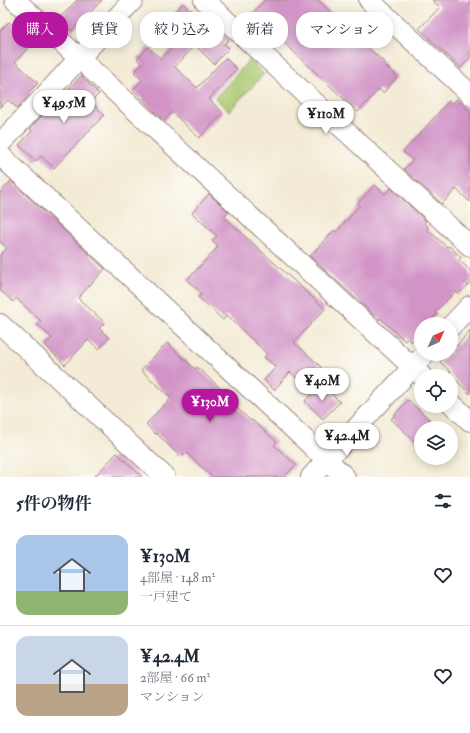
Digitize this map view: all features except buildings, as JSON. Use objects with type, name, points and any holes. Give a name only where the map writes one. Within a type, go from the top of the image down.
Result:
[{"type":"street","points":[[15,0],[420,366],[311,477]]},
{"type":"street","points":[[0,144],[133,0]]},
{"type":"street","points":[[204,0],[470,246]]},
{"type":"street","points":[[369,0],[470,94]]},
{"type":"street","points":[[0,155],[345,477]]},
{"type":"street","points":[[458,319],[470,306]]},
{"type":"street","points":[[0,324],[164,477]]},
{"type":"street","points":[[458,410],[470,421]]},
{"type":"green space","points":[[249,60],[264,74],[229,111],[215,98]]}]
